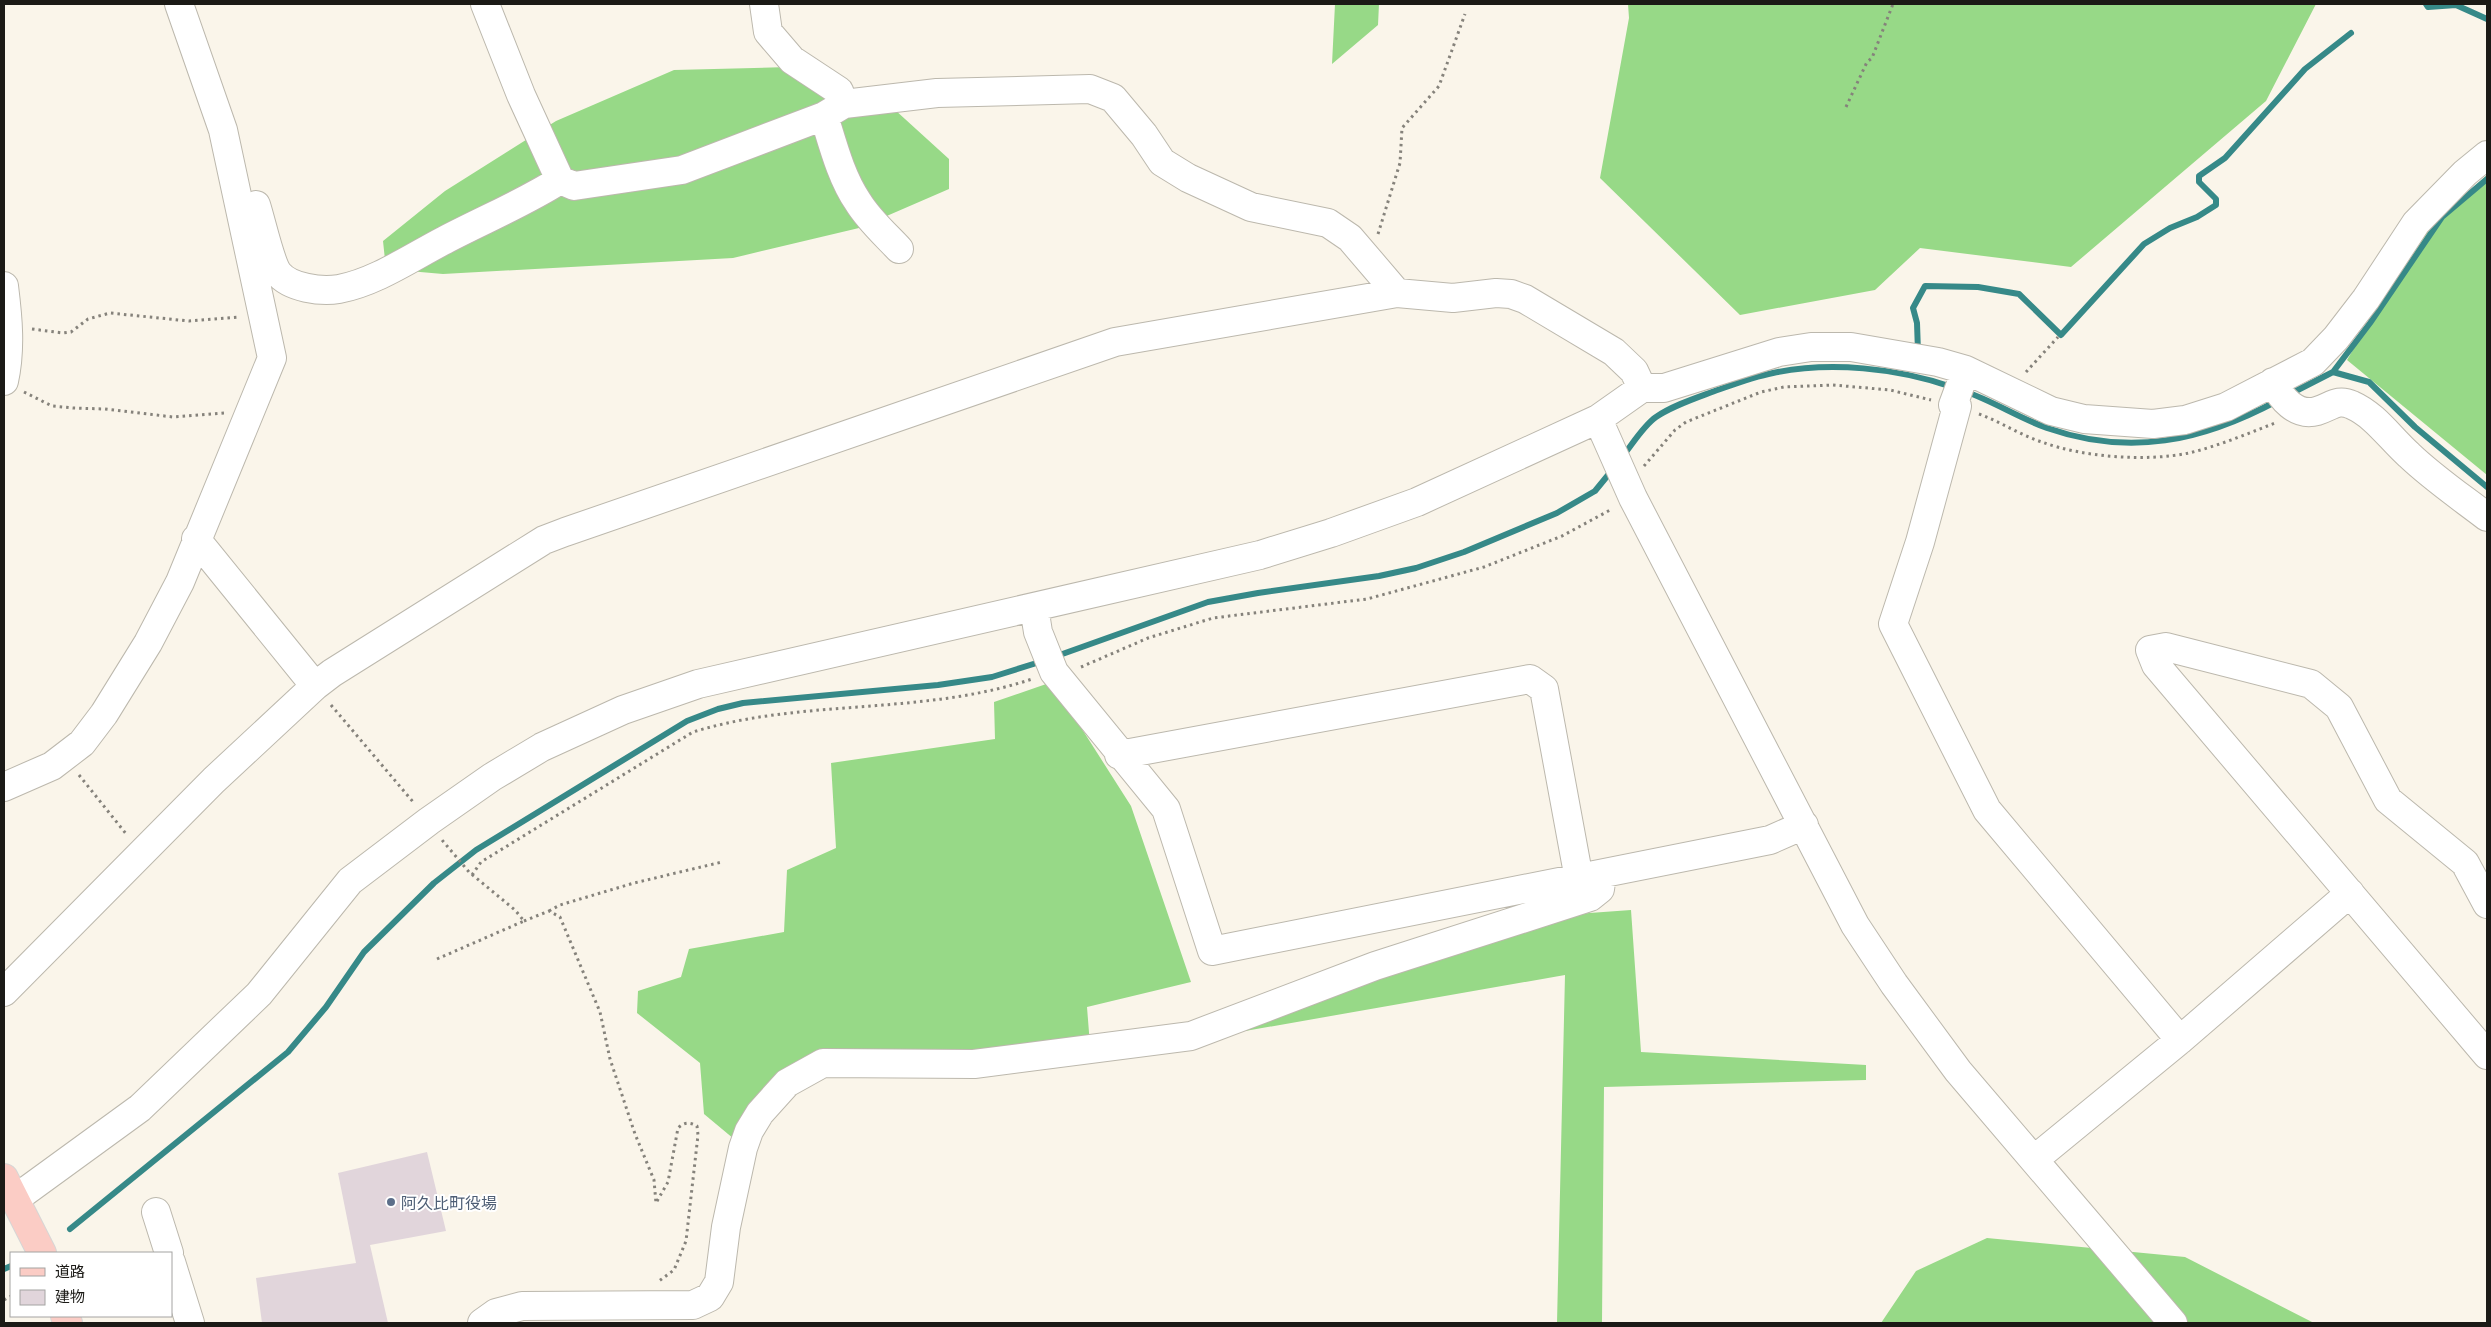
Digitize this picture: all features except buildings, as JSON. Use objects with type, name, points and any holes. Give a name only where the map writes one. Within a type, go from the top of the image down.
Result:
[{"type":"main road","points":[[8,1194],[39,1247]]},
{"type":"street","points":[[4,787],[52,766],[82,743],[104,714],[148,643],[180,582],[196,539],[251,412],[272,358],[224,130],[179,4]]},
{"type":"street","points":[[485,4],[521,95],[560,180],[574,186],[682,170],[834,110],[937,92],[1090,89],[1113,98],[1144,135],[1162,162],[1188,178],[1251,206],[1328,223],[1350,238],[1397,293]]},
{"type":"street","points":[[764,4],[768,32],[792,60],[839,90],[834,110],[838,162],[856,201],[899,249]]},
{"type":"street","points":[[8,1194],[140,1108],[259,994],[350,881],[429,821],[492,777],[542,747],[623,710],[698,684],[1036,620],[1260,555],[1331,533],[1417,502],[1598,419],[1642,388],[1664,388],[1779,352],[1811,347],[1851,347],[1938,362],[1966,370],[2051,411],[2084,419],[2153,424],[2185,420],[2280,392],[2336,338],[2366,300],[2416,222],[2465,173],[2487,155]]},
{"type":"street","points":[[234,178],[246,183],[250,188],[278,273],[289,281],[321,290],[338,289],[358,284],[546,189],[560,180]]},
{"type":"street","points":[[4,286],[9,327],[8,366],[12,385]]},
{"type":"street","points":[[4,992],[214,780],[315,686],[332,673],[544,540],[1115,342],[1397,293],[1453,298],[1496,293],[1511,294],[1525,299],[1614,352],[1634,371],[1642,388]]},
{"type":"street","points":[[1966,370],[1954,401],[1957,406],[1923,533],[1892,624],[1987,810],[2180,1040]]},
{"type":"street","points":[[2280,392],[2294,408],[2305,412],[2316,411],[2343,401],[2364,410],[2409,456],[2487,517]]},
{"type":"street","points":[[1598,419],[1610,450],[1855,924],[1894,984],[1958,1071],[2173,1323]]},
{"type":"street","points":[[196,539],[315,686]]},
{"type":"street","points":[[1036,620],[1056,675],[1119,755],[1166,809],[1212,951],[1770,840],[1804,825]]},
{"type":"street","points":[[2487,904],[2465,863],[2388,800],[2339,707],[2311,684],[2166,647],[2150,650],[2156,665],[2487,1055]]},
{"type":"street","points":[[482,1323],[496,1313],[522,1306],[598,1308],[693,1305],[710,1297],[719,1282],[726,1227],[743,1148],[749,1131],[760,1113],[787,1083],[823,1064],[974,1064],[1191,1036],[1375,966],[1590,896],[1600,890],[1590,877],[1544,689],[1530,679],[1119,755]]},
{"type":"street","points":[[2035,1160],[2180,1040],[2350,893]]},
{"type":"street","points":[[156,1212],[169,1252]]},
{"type":"street","points":[[172,1265],[190,1323]]},
{"type":"path","points":[[1846,107],[1867,62],[1872,58],[1893,4]]},
{"type":"path","points":[[1370,262],[1400,163],[1402,128],[1438,86],[1465,14]]},
{"type":"path","points":[[9,327],[63,333],[71,332],[88,319],[103,314],[189,321],[244,317],[262,312]]},
{"type":"path","points":[[2009,391],[2058,337]]},
{"type":"path","points":[[12,385],[52,406],[105,409],[173,417],[251,412]]},
{"type":"path","points":[[472,875],[481,862],[693,732],[725,722],[776,715],[969,696],[1056,675],[1148,638],[1213,618],[1367,599],[1484,567],[1562,536],[1628,484],[1675,430],[1686,422],[1761,392],[1784,387],[1833,385],[1890,390],[1954,401]]},
{"type":"path","points":[[66,755],[84,783],[141,852]]},
{"type":"path","points":[[524,922],[560,905],[634,883],[722,862]]},
{"type":"path","points":[[549,911],[560,917],[600,1012],[610,1059],[635,1134],[654,1180],[656,1203],[668,1182],[678,1128],[683,1124],[692,1123],[697,1126],[698,1135],[686,1241],[674,1270],[657,1283]]},
{"type":"green space","points":[[1335,4],[1379,4],[1378,25],[1332,64]]},
{"type":"green space","points":[[1628,4],[2316,4],[2266,101],[2071,267],[1920,248],[1875,290],[1740,315],[1600,178],[1629,18]]},
{"type":"green space","points":[[790,67],[883,99],[949,159],[949,189],[859,228],[733,258],[443,274],[386,269],[383,241],[445,191],[556,121],[674,70]]},
{"type":"green space","points":[[2487,175],[2487,475],[2347,360],[2419,237]]},
{"type":"green space","points":[[1052,682],[1131,806],[1191,982],[1087,1007],[1090,1045],[818,1058],[740,1144],[704,1114],[700,1063],[637,1013],[638,991],[681,977],[689,949],[784,932],[787,870],[836,848],[831,763],[995,739],[994,702]]},
{"type":"green space","points":[[1631,910],[1641,1052],[1866,1065],[1866,1080],[1604,1087],[1602,1323],[1557,1323],[1565,975],[1211,1037],[1562,915]]},
{"type":"green space","points":[[1987,1238],[2185,1257],[2314,1323],[1881,1323],[1916,1271]]},
{"type":"waterway","points":[[2426,4],[2428,7],[2456,5],[2487,19]]},
{"type":"waterway","points":[[1918,352],[1917,323],[1913,308],[1925,286],[1978,287],[2019,294],[2061,335],[2144,244],[2170,228],[2197,217],[2216,205],[2216,199],[2199,182],[2199,176],[2225,158],[2305,69],[2351,33]]},
{"type":"waterway","points":[[2333,372],[2370,323],[2442,217],[2487,179]]},
{"type":"waterway","points":[[1622,457],[1647,425],[1662,413],[1712,392],[1773,373],[1817,367],[1863,368],[1909,375],[1952,387]]},
{"type":"waterway","points":[[2290,394],[2333,372],[2369,382],[2415,427],[2487,487]]},
{"type":"waterway","points":[[1964,391],[2047,428],[2078,437],[2107,442],[2136,443],[2193,435],[2249,415],[2277,401]]},
{"type":"waterway","points":[[1054,657],[1208,602],[1379,576],[1416,568],[1464,552],[1557,513],[1595,491],[1613,469]]},
{"type":"waterway","points":[[70,1229],[288,1052],[326,1007],[364,952],[434,883],[476,850],[687,721],[718,709],[743,703],[938,685],[992,677],[1043,661]]},
{"type":"waterway","points":[[4,1269],[10,1266]]},
{"type":"place","name":"阿久比町役場","points":[[391,1202]]}]
